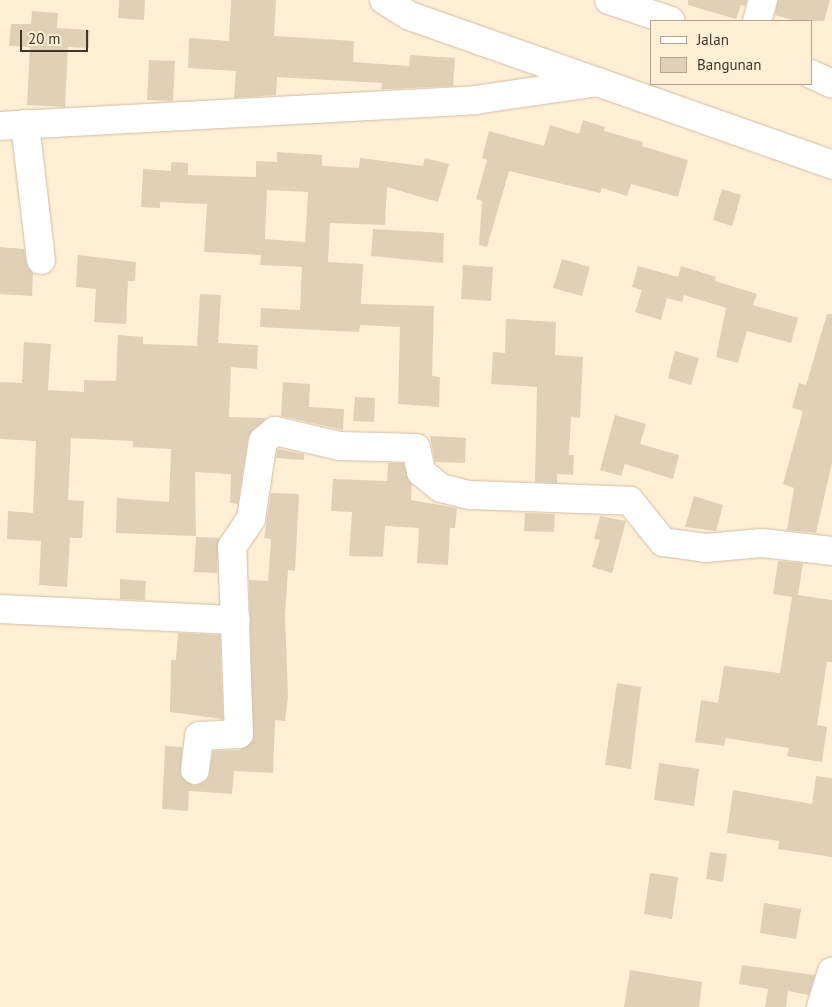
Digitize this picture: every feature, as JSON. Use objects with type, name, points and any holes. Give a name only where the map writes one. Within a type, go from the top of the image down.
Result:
[{"type":"street","points":[[384,0],[410,16],[832,165]]},
{"type":"street","points":[[609,0],[668,20]]},
{"type":"street","points":[[757,20],[763,0]]},
{"type":"street","points":[[812,74],[832,84]]},
{"type":"street","points":[[41,260],[12,125],[475,100],[598,82]]},
{"type":"street","points":[[196,770],[199,736],[239,734],[232,546],[251,519],[263,441],[275,431],[340,446],[416,448],[422,472],[441,488],[470,495],[630,501],[663,542],[706,548],[762,542],[832,550]]},
{"type":"street","points":[[0,609],[236,620]]},
{"type":"street","points":[[821,1007],[832,972]]},
{"type":"building","points":[[119,0],[145,0],[144,20],[118,18]]},
{"type":"building","points":[[231,0],[276,0],[274,36],[354,41],[353,62],[409,66],[410,55],[455,58],[453,86],[381,89],[382,83],[277,77],[276,95],[234,98],[236,71],[188,68],[189,38],[229,41]]},
{"type":"building","points":[[688,0],[747,0],[745,6],[741,5],[736,19],[688,5]]},
{"type":"building","points":[[778,0],[830,0],[824,21],[792,20],[775,15]]},
{"type":"building","points":[[32,11],[58,13],[57,28],[90,30],[89,48],[68,47],[65,107],[27,105],[30,47],[9,46],[11,24],[31,24]]},
{"type":"building","points":[[149,60],[175,61],[173,101],[147,100]]},
{"type":"building","points":[[583,120],[605,127],[604,131],[643,142],[642,146],[688,160],[678,197],[631,184],[627,196],[602,188],[600,193],[509,171],[487,247],[479,245],[482,201],[476,199],[487,160],[482,158],[489,131],[544,146],[550,125],[579,134]]},
{"type":"building","points":[[277,152],[322,155],[322,166],[359,168],[360,158],[423,166],[425,158],[449,164],[438,202],[387,187],[385,225],[330,223],[328,262],[363,264],[361,304],[434,306],[432,376],[440,377],[439,407],[398,404],[400,327],[360,325],[359,332],[260,327],[261,308],[300,310],[302,267],[260,265],[261,255],[204,252],[207,204],[160,202],[160,208],[141,207],[143,169],[171,171],[171,162],[188,163],[188,175],[256,177],[256,161],[277,162]],"holes":[[[267,190],[308,192],[305,242],[265,239]]]},
{"type":"building","points":[[722,189],[741,195],[732,226],[713,220]]},
{"type":"building","points":[[373,229],[444,233],[443,263],[371,256]]},
{"type":"building","points":[[0,247],[24,249],[26,262],[33,273],[32,296],[0,294]]},
{"type":"building","points":[[78,255],[136,262],[135,281],[128,281],[126,324],[94,322],[96,289],[76,287]]},
{"type":"building","points":[[562,259],[590,267],[582,296],[553,288]]},
{"type":"building","points":[[463,265],[493,267],[491,301],[461,299]]},
{"type":"building","points":[[638,266],[678,277],[681,266],[716,277],[715,281],[757,294],[753,305],[798,318],[791,343],[747,331],[738,363],[716,357],[726,308],[684,295],[682,302],[667,298],[661,320],[635,312],[642,290],[632,287]]},
{"type":"building","points":[[200,294],[221,295],[218,343],[258,345],[257,369],[231,367],[229,417],[266,418],[248,438],[238,504],[230,503],[231,474],[195,472],[196,536],[116,533],[117,498],[169,502],[171,449],[133,447],[133,441],[71,438],[68,500],[84,501],[82,538],[70,538],[67,587],[39,585],[41,541],[7,539],[8,511],[33,513],[36,441],[0,439],[0,382],[22,383],[24,342],[51,344],[48,390],[84,392],[84,380],[116,381],[118,335],[143,337],[143,344],[197,346]]},
{"type":"building","points":[[827,314],[832,314],[832,463],[816,533],[787,530],[794,488],[783,484],[803,411],[792,408],[799,383],[806,385]]},
{"type":"building","points":[[506,319],[556,322],[555,355],[583,357],[580,418],[571,417],[569,455],[574,455],[573,475],[557,474],[557,483],[535,482],[537,387],[491,384],[493,352],[505,353]]},
{"type":"building","points":[[675,351],[699,358],[691,385],[668,378]]},
{"type":"building","points":[[283,382],[310,384],[309,407],[344,409],[343,430],[281,416]]},
{"type":"building","points":[[355,397],[375,398],[374,422],[353,421]]},
{"type":"building","points":[[615,415],[646,424],[640,444],[679,455],[673,479],[625,464],[621,476],[600,470]]},
{"type":"building","points":[[430,436],[466,438],[465,463],[435,462]]},
{"type":"building","points":[[278,449],[304,454],[304,460],[276,458]]},
{"type":"building","points":[[388,463],[403,463],[412,485],[411,500],[457,508],[455,528],[450,528],[448,565],[417,563],[419,528],[385,526],[383,557],[349,556],[352,512],[331,511],[333,479],[387,481]]},
{"type":"building","points":[[271,493],[299,494],[295,571],[288,570],[285,615],[288,697],[285,721],[275,720],[273,773],[234,771],[232,794],[189,791],[188,811],[162,809],[165,746],[182,747],[181,776],[194,786],[208,779],[213,751],[240,750],[253,741],[249,580],[268,581],[271,539],[264,538]]},
{"type":"building","points":[[694,496],[723,505],[716,531],[685,527]]},
{"type":"building","points":[[525,513],[555,514],[554,532],[524,531]]},
{"type":"building","points":[[600,516],[626,521],[612,573],[592,567],[600,540],[594,539]]},
{"type":"building","points":[[196,537],[219,538],[217,573],[194,572]]},
{"type":"building","points":[[778,561],[803,563],[798,595],[832,600],[832,662],[827,662],[817,725],[827,727],[822,762],[787,756],[789,748],[726,738],[724,746],[695,742],[701,700],[718,703],[724,666],[780,673],[792,597],[773,594]]},
{"type":"building","points":[[120,579],[146,581],[145,600],[120,599]]},
{"type":"building","points":[[178,633],[220,635],[223,719],[170,712],[171,660],[176,660]]},
{"type":"building","points":[[617,683],[641,687],[631,769],[605,765]]},
{"type":"building","points":[[659,763],[699,769],[694,806],[654,800]]},
{"type":"building","points":[[816,776],[832,778],[832,857],[778,849],[779,841],[727,833],[733,790],[812,804]]},
{"type":"building","points":[[710,852],[727,854],[723,882],[706,879]]},
{"type":"building","points":[[650,873],[678,877],[672,919],[644,914]]},
{"type":"building","points":[[764,903],[801,909],[796,939],[760,933]]},
{"type":"building","points":[[742,965],[815,975],[809,995],[788,991],[786,1007],[765,1007],[768,989],[739,984]]},
{"type":"building","points":[[630,970],[702,982],[699,1007],[624,1007]]}]
